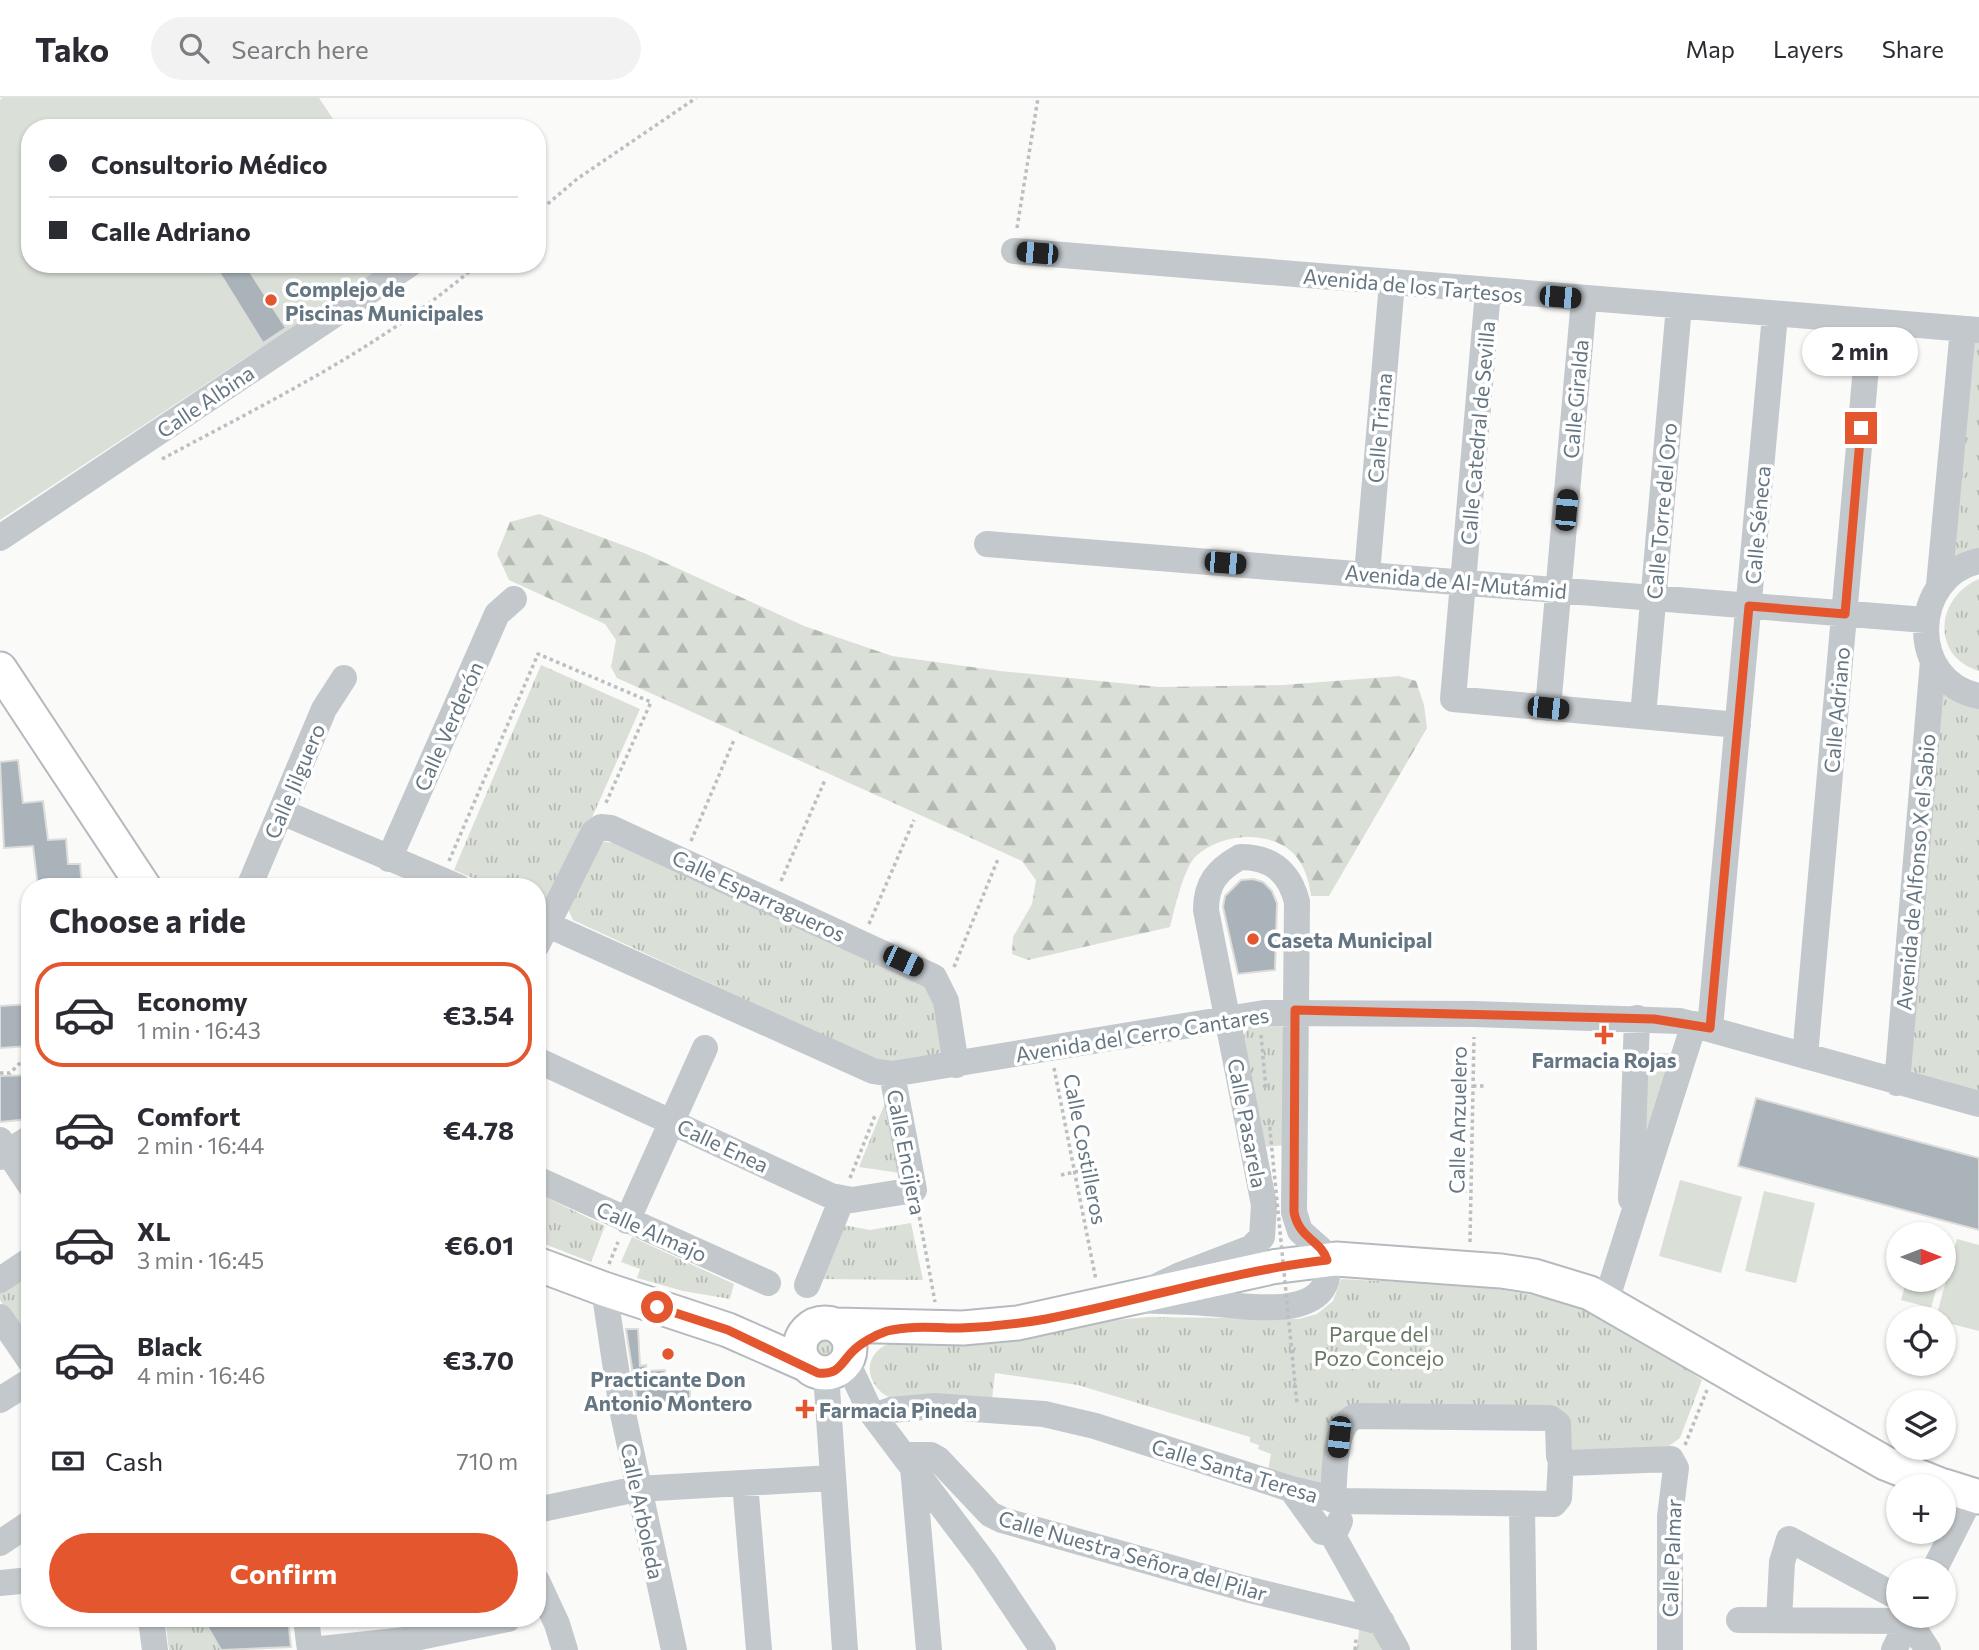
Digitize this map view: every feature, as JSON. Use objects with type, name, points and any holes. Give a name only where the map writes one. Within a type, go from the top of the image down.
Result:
[{"type":"main road","points":[[0,669],[138,878]]},
{"type":"main road","points":[[546,1267],[728,1330],[759,1331],[829,1351],[905,1328],[1018,1323],[1272,1267],[1318,1250],[1377,1260],[1534,1276],[1574,1286],[1606,1301],[1885,1463],[1960,1491]]},
{"type":"street","name":"Avenida de los Tartesos","points":[[1014,251],[1971,330]]},
{"type":"street","name":"Calle Albina","points":[[0,538],[397,273]]},
{"type":"street","name":"Calle Triana","points":[[1367,574],[1392,283]]},
{"type":"street","name":"Calle Catedral de Sevilla","points":[[1488,291],[1453,699],[1548,708]]},
{"type":"street","name":"Calle Giralda","points":[[1548,708],[1584,299]]},
{"type":"street","name":"Calle Torre del Oro","points":[[1643,716],[1679,306]]},
{"type":"street","name":"Calle Séneca","points":[[1606,1301],[1702,1026],[1738,725],[1775,315]]},
{"type":"street","name":"Calle Adriano","points":[[1805,1056],[1870,322]]},
{"type":"street","points":[[1940,585],[1971,330]]},
{"type":"street","name":"Avenida de Al-Mutámid","points":[[987,544],[1925,620]]},
{"type":"street","points":[[1979,561],[1953,572],[1940,585],[1932,596],[1925,620],[1927,648],[1933,661],[1957,687],[1979,696]]},
{"type":"street","name":"Calle Verderón","points":[[389,859],[497,614],[514,599]]},
{"type":"street","name":"Avenida de Alfonso X el Sabio","points":[[1897,1083],[1933,661]]},
{"type":"street","name":"Calle Jilguero","points":[[259,878],[282,812],[328,700],[344,678]]},
{"type":"street","points":[[1548,708],[1738,725]]},
{"type":"street","points":[[282,812],[435,878]]},
{"type":"street","points":[[546,919],[593,833],[601,827]]},
{"type":"street","name":"Calle Esparragueros","points":[[601,827],[611,828],[683,860],[934,977],[946,1001],[956,1065]]},
{"type":"street","name":"Calle Pasarela","points":[[1128,1300],[1168,1280],[1251,1248],[1262,1237],[1265,1228],[1264,1205],[1207,920],[1206,894],[1212,878],[1240,857],[1256,857],[1272,863],[1285,873],[1293,886],[1298,918],[1294,1212],[1300,1231],[1318,1250]]},
{"type":"street","name":"Avenida del Cerro Cantares","points":[[546,933],[873,1070],[892,1074],[1227,1018],[1295,1010],[1636,1018],[1702,1026],[1979,1104]]},
{"type":"street","points":[[1629,1233],[1636,1018]]},
{"type":"street","points":[[628,1221],[705,1048]]},
{"type":"street","name":"Calle Enea","points":[[546,1064],[842,1199]]},
{"type":"street","name":"Calle Encijera","points":[[892,1074],[914,1190]]},
{"type":"street","points":[[9,1146],[21,1168]]},
{"type":"street","name":"Calle Almajo","points":[[546,1184],[768,1283]]},
{"type":"street","points":[[807,1286],[842,1199],[914,1190]]},
{"type":"street","points":[[0,1280],[21,1266]]},
{"type":"street","name":"Calle Arboleda","points":[[601,1288],[637,1489],[674,1650]]},
{"type":"street","points":[[0,1317],[21,1348]]},
{"type":"street","points":[[829,1351],[1002,1587],[1043,1650]]},
{"type":"street","points":[[829,1351],[832,1478],[845,1650]]},
{"type":"street","points":[[0,1400],[21,1387]]},
{"type":"street","name":"Calle Santa Teresa","points":[[872,1413],[934,1406],[1044,1415],[1095,1426],[1337,1501],[1550,1505],[1558,1501],[1561,1459]]},
{"type":"street","points":[[1332,1534],[1338,1528],[1341,1429],[1352,1416],[1550,1418],[1558,1424],[1561,1459],[1571,1463],[1675,1463]]},
{"type":"street","name":"Calle Nuestra Señora del Pilar","points":[[909,1460],[931,1455],[938,1459],[990,1514],[1002,1520],[1246,1589],[1382,1622]]},
{"type":"street","points":[[909,1460],[929,1650]]},
{"type":"street","name":"Calle Palmar","points":[[1670,1650],[1670,1525],[1675,1463]]},
{"type":"street","points":[[546,1508],[637,1489],[832,1478]]},
{"type":"street","points":[[745,1483],[759,1650]]},
{"type":"street","points":[[1292,1489],[1318,1528],[1332,1534],[1397,1650]]},
{"type":"street","points":[[1938,1558],[1960,1491]]},
{"type":"street","points":[[1522,1504],[1524,1650]]},
{"type":"street","points":[[0,1543],[21,1529]]},
{"type":"street","points":[[1779,1620],[1782,1562],[1789,1539],[1886,1599]]},
{"type":"street","points":[[0,1583],[21,1581]]},
{"type":"street","points":[[1739,1620],[1886,1612]]},
{"type":"street","points":[[546,1615],[565,1650]]},
{"type":"street","points":[[152,1627],[155,1650]]},
{"type":"street","points":[[307,1627],[311,1650],[414,1644],[478,1627]]},
{"type":"street","points":[[1894,1650],[1901,1628]]},
{"type":"street","points":[[1916,1628],[1928,1650]]},
{"type":"path","points":[[546,205],[577,179],[696,98]]},
{"type":"path","points":[[1014,251],[1038,98]]},
{"type":"path","points":[[151,466],[321,375],[380,338],[468,273]]},
{"type":"path","points":[[451,878],[538,654],[651,702],[607,799],[601,827]]},
{"type":"path","points":[[683,860],[734,740]]},
{"type":"path","points":[[772,901],[825,780]]},
{"type":"path","points":[[862,942],[914,820]]},
{"type":"path","points":[[952,971],[998,859]]},
{"type":"path","points":[[1258,1014],[1267,1093]]},
{"type":"path","name":"Calle Anzuelero","points":[[1471,1228],[1474,1014]]},
{"type":"path","name":"Calle Costilleros","points":[[1051,1049],[1091,1255]]},
{"type":"path","points":[[0,1073],[10,1073],[21,1063]]},
{"type":"path","points":[[1473,1086],[1486,1086]]},
{"type":"path","name":"Calle Encijera","points":[[842,1199],[877,1111]]},
{"type":"path","points":[[1269,1119],[1297,1404]]},
{"type":"path","points":[[1061,1175],[1089,1169]]},
{"type":"path","name":"Calle Encijera","points":[[914,1190],[933,1289]]},
{"type":"path","points":[[1457,1191],[1471,1191]]},
{"type":"path","points":[[601,1288],[628,1221]]},
{"type":"path","points":[[1675,1463],[1717,1366]]},
{"type":"path","points":[[622,1409],[690,1405]]},
{"type":"green space","points":[[319,98],[333,119],[21,119],[21,273],[374,273],[0,520],[0,100]]},
{"type":"green space","points":[[1967,342],[1979,343],[1979,549],[1949,559]]},
{"type":"green space","points":[[539,514],[644,553],[804,626],[892,656],[1000,671],[1159,687],[1283,685],[1399,676],[1416,681],[1424,705],[1427,728],[1329,896],[1311,896],[1300,861],[1281,845],[1257,837],[1230,839],[1206,849],[1191,862],[1180,889],[1170,927],[1028,960],[1012,954],[1013,937],[1032,904],[1036,880],[1022,861],[617,678],[611,667],[616,640],[605,624],[509,580],[497,554],[510,522]]},
{"type":"green space","points":[[1979,579],[1979,671],[1963,663],[1952,653],[1944,626],[1954,599]]},
{"type":"green space","points":[[541,665],[640,709],[590,822],[581,828],[546,903],[546,878],[472,878],[454,870]]},
{"type":"green space","points":[[1940,688],[1979,705],[1979,1093],[1908,1073]]},
{"type":"green space","points":[[599,841],[613,843],[911,976],[932,992],[943,1049],[939,1057],[887,1065],[573,920],[567,907]]},
{"type":"green space","points":[[1277,1025],[1286,1028],[1286,1145],[1262,1147],[1240,1039],[1251,1026]]},
{"type":"green space","points":[[1645,1052],[1676,1054],[1639,1173]]},
{"type":"green space","points":[[885,1103],[907,1174],[859,1167]]},
{"type":"green space","points":[[1680,1180],[1742,1197],[1721,1273],[1659,1256]]},
{"type":"green space","points":[[1764,1191],[1815,1203],[1796,1283],[1745,1271]]},
{"type":"green space","points":[[546,1197],[605,1226],[591,1262],[546,1244]]},
{"type":"green space","points":[[911,1223],[923,1280],[817,1279],[843,1225],[870,1230]]},
{"type":"green space","points":[[632,1237],[734,1284],[730,1299],[683,1291],[637,1278],[640,1269],[621,1262]]},
{"type":"green space","points":[[1957,1239],[1979,1245],[1979,1331],[1956,1325],[1956,1306],[1939,1306],[1943,1292],[1956,1292]]},
{"type":"green space","points":[[21,1276],[21,1332],[0,1300],[0,1289]]},
{"type":"green space","name":"Parque del Pozo Concejo","points":[[1341,1279],[1500,1289],[1563,1303],[1622,1327],[1702,1380],[1680,1438],[1669,1446],[1569,1453],[1570,1428],[1354,1409],[1323,1485],[1268,1470],[1271,1454],[1258,1449],[1259,1445],[1250,1442],[1250,1437],[1078,1385],[995,1373],[992,1399],[891,1398],[880,1391],[870,1374],[871,1361],[876,1352],[899,1340],[1148,1317],[1299,1319],[1317,1314],[1333,1301]]},
{"type":"green space","points":[[1903,1292],[1935,1292],[1932,1306],[1901,1300]]},
{"type":"green space","points":[[825,1333],[836,1337],[840,1348],[836,1359],[825,1363],[814,1359],[810,1348],[814,1337]]},
{"type":"green space","points":[[1360,1622],[1366,1623],[1392,1650],[1357,1650]]},
{"type":"green space","points":[[166,1627],[208,1627],[221,1650],[169,1650]]},
{"type":"building","points":[[220,273],[251,273],[286,328],[263,343]]},
{"type":"building","points":[[18,760],[23,803],[43,801],[48,840],[66,839],[68,864],[80,864],[81,878],[37,878],[33,846],[4,848],[0,762]]},
{"type":"building","name":"Caseta Municipal","points":[[1241,880],[1263,882],[1272,891],[1277,903],[1275,970],[1238,974],[1223,907],[1225,896]]},
{"type":"building","points":[[21,1005],[21,1047],[0,1048],[0,1006]]},
{"type":"building","points":[[21,1075],[21,1120],[0,1122],[0,1076]]},
{"type":"building","points":[[1756,1098],[1979,1158],[1979,1230],[1956,1222],[1738,1166]]},
{"type":"building","points":[[626,1329],[638,1329],[640,1366],[646,1365],[647,1371],[665,1370],[666,1383],[690,1381],[690,1402],[651,1403],[651,1400],[637,1400]]},
{"type":"building","points":[[208,1627],[289,1627],[291,1647],[221,1650]]},
{"type":"place","name":"Complejo de Piscinas Municipales","points":[[271,300]]},
{"type":"place","name":"Caseta Municipal","points":[[1253,939]]},
{"type":"place","name":"Farmacia Rojas","points":[[1604,1035]]},
{"type":"place","name":"Practicante Don Antonio Montero","points":[[668,1354]]},
{"type":"place","name":"Farmacia Pineda","points":[[805,1409]]},
{"type":"route","points":[[657,1307],[728,1330],[805,1364],[811,1370],[827,1374],[841,1368],[850,1354],[862,1345],[887,1332],[905,1328],[993,1326],[1046,1319],[1272,1267],[1327,1260],[1326,1254],[1300,1231],[1294,1212],[1295,1010],[1654,1019],[1681,1021],[1710,1028],[1749,606],[1845,614],[1861,428]]}]
